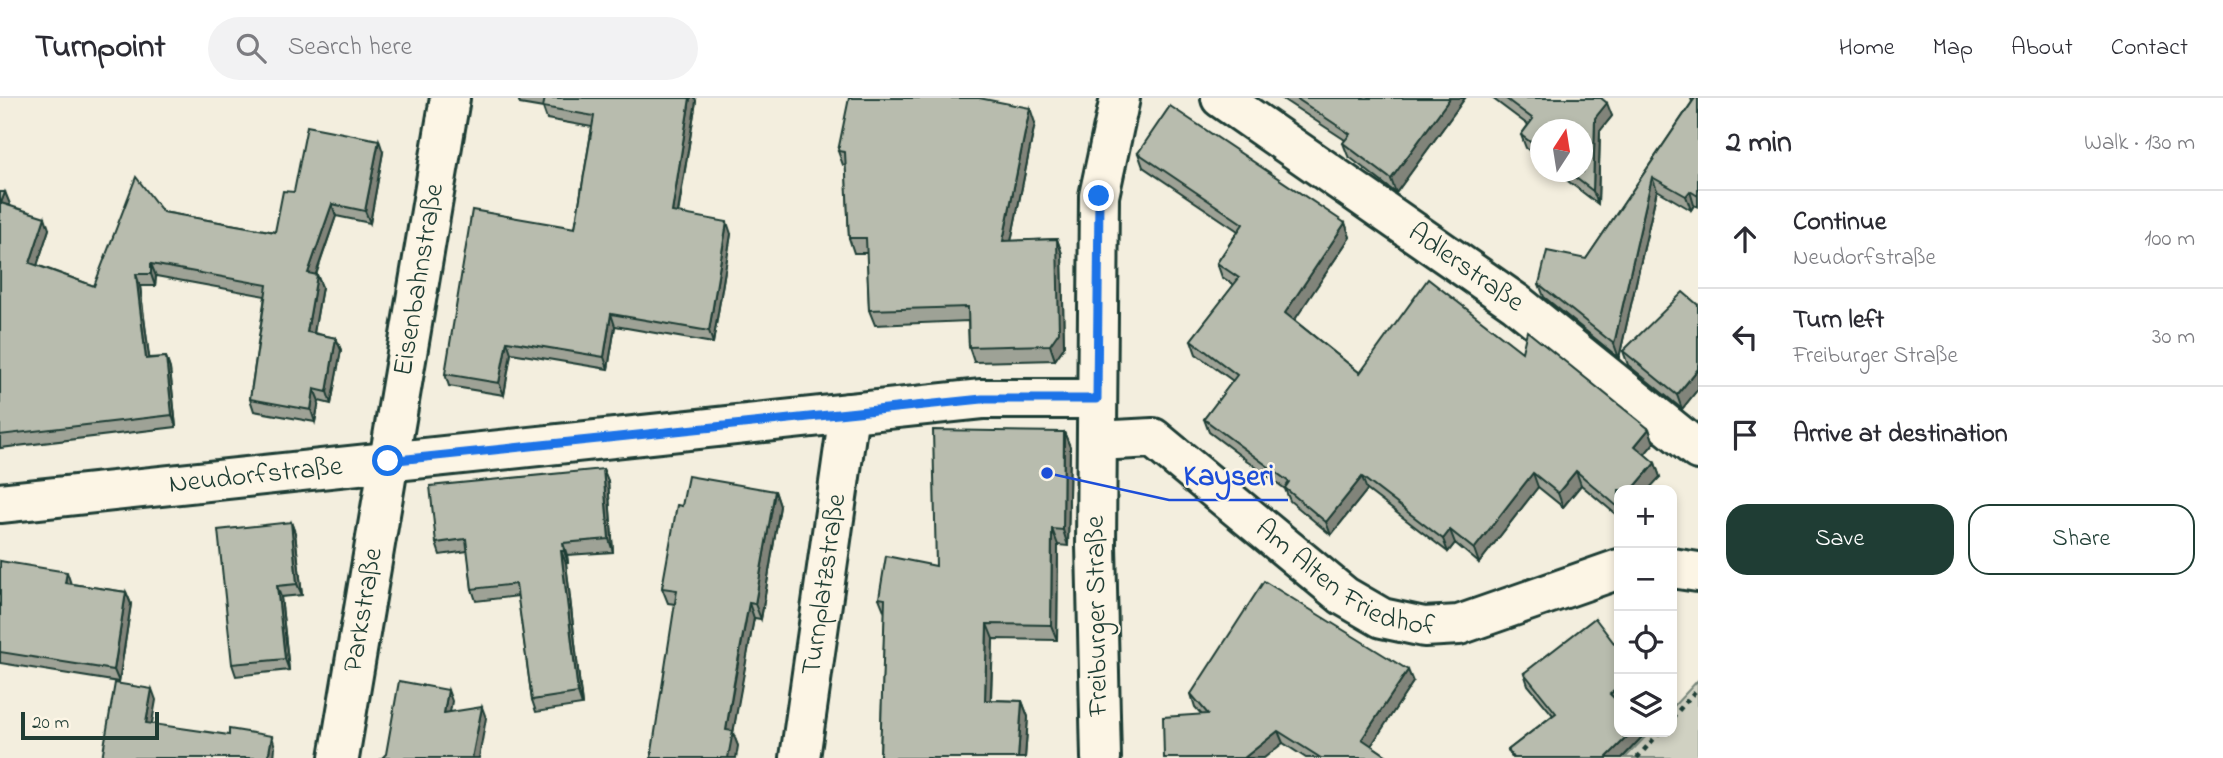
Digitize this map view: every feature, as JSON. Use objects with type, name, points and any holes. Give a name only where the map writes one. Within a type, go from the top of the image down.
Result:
[{"type":"street","name":"Eisenbahnstraße","points":[[388,461],[450,98]]},
{"type":"street","name":"Freiburger Straße","points":[[1101,758],[1097,441],[1099,196],[1120,98]]},
{"type":"street","name":"Adlerstraße","points":[[1221,98],[1516,303],[1698,450]]},
{"type":"street","name":"Neudorfstraße","points":[[0,503],[982,399],[1097,399]]},
{"type":"street","name":"Turnplatzstraße","points":[[800,758],[849,413]]},
{"type":"street","name":"Am Alten Friedhof","points":[[1097,441],[1153,438],[1344,596],[1382,618],[1424,627],[1459,625],[1614,571]]},
{"type":"street","name":"Parkstraße","points":[[339,758],[388,461]]},
{"type":"street","points":[[1677,569],[1698,572]]},
{"type":"path","points":[[1677,712],[1698,688]]},
{"type":"path","points":[[1637,758],[1656,737]]},
{"type":"shaded area","points":[[1698,680],[1698,758],[1625,758],[1645,737],[1677,737],[1677,703]]},
{"type":"building","points":[[545,98],[690,98],[672,212],[727,222],[709,331],[611,314],[604,357],[507,341],[499,383],[445,374],[472,210],[575,228],[594,116],[543,107]]},
{"type":"building","points":[[849,98],[979,98],[1030,108],[1003,241],[1057,239],[1059,332],[1050,345],[969,347],[968,307],[869,310],[866,238],[849,238],[845,152],[838,151]]},
{"type":"building","points":[[1296,98],[1450,98],[1391,179],[1343,143],[1350,134]]},
{"type":"building","points":[[1505,98],[1601,98],[1607,103],[1595,118],[1593,191],[1581,182],[1593,182],[1593,119],[1533,119]]},
{"type":"building","points":[[1695,98],[1698,98],[1698,196],[1690,191],[1686,196],[1652,177],[1614,344],[1539,284],[1547,251],[1586,259]]},
{"type":"building","points":[[1170,106],[1345,223],[1285,313],[1360,373],[1428,279],[1522,352],[1527,331],[1649,429],[1635,446],[1655,463],[1636,485],[1614,485],[1614,504],[1576,471],[1558,493],[1533,473],[1474,549],[1450,530],[1443,539],[1362,477],[1326,522],[1285,488],[1289,482],[1204,419],[1237,375],[1191,340],[1239,278],[1217,263],[1243,224],[1138,153]]},
{"type":"building","points":[[1530,123],[1530,142],[1521,135]]},
{"type":"building","points":[[307,126],[379,140],[365,211],[332,204],[308,273],[317,275],[307,332],[336,338],[327,392],[314,389],[311,410],[250,399],[267,285],[151,264],[151,274],[136,274],[146,359],[166,357],[172,415],[0,435],[0,192],[5,192],[1,203],[45,217],[30,263],[94,286],[136,177],[163,212],[275,232],[283,191],[294,192]]},
{"type":"building","points":[[1683,292],[1698,305],[1698,369],[1677,395],[1623,351]]},
{"type":"building","points":[[933,430],[1064,432],[1063,530],[1052,529],[1051,625],[987,624],[985,700],[1022,701],[1018,758],[880,758],[885,599],[879,598],[886,556],[936,566]]},
{"type":"building","points":[[603,469],[609,539],[563,543],[564,551],[561,551],[578,693],[532,700],[516,584],[472,589],[466,539],[436,543],[430,486]]},
{"type":"building","points":[[688,476],[775,491],[755,604],[749,603],[734,682],[726,730],[733,731],[728,758],[651,758],[677,590],[662,588],[677,505],[682,506]]},
{"type":"building","points":[[291,522],[297,584],[277,586],[285,659],[232,664],[218,530]]},
{"type":"building","points":[[0,561],[67,572],[65,583],[126,592],[114,670],[0,652]]},
{"type":"building","points":[[1264,581],[1408,670],[1362,739],[1390,758],[1321,758],[1278,731],[1244,758],[1164,758],[1163,717],[1208,714],[1191,694]]},
{"type":"building","points":[[1595,618],[1614,643],[1614,691],[1610,694],[1614,698],[1614,737],[1627,737],[1606,758],[1513,758],[1508,750],[1556,713],[1524,673]]},
{"type":"building","points":[[399,681],[448,690],[444,713],[482,707],[472,758],[382,758],[386,754]]},
{"type":"building","points":[[115,683],[152,689],[146,723],[229,735],[229,729],[272,736],[268,758],[102,758]]},
{"type":"place","name":"Kayseri","points":[[1047,473]]},
{"type":"route","points":[[388,461],[982,399],[1097,399],[1099,196]]}]
